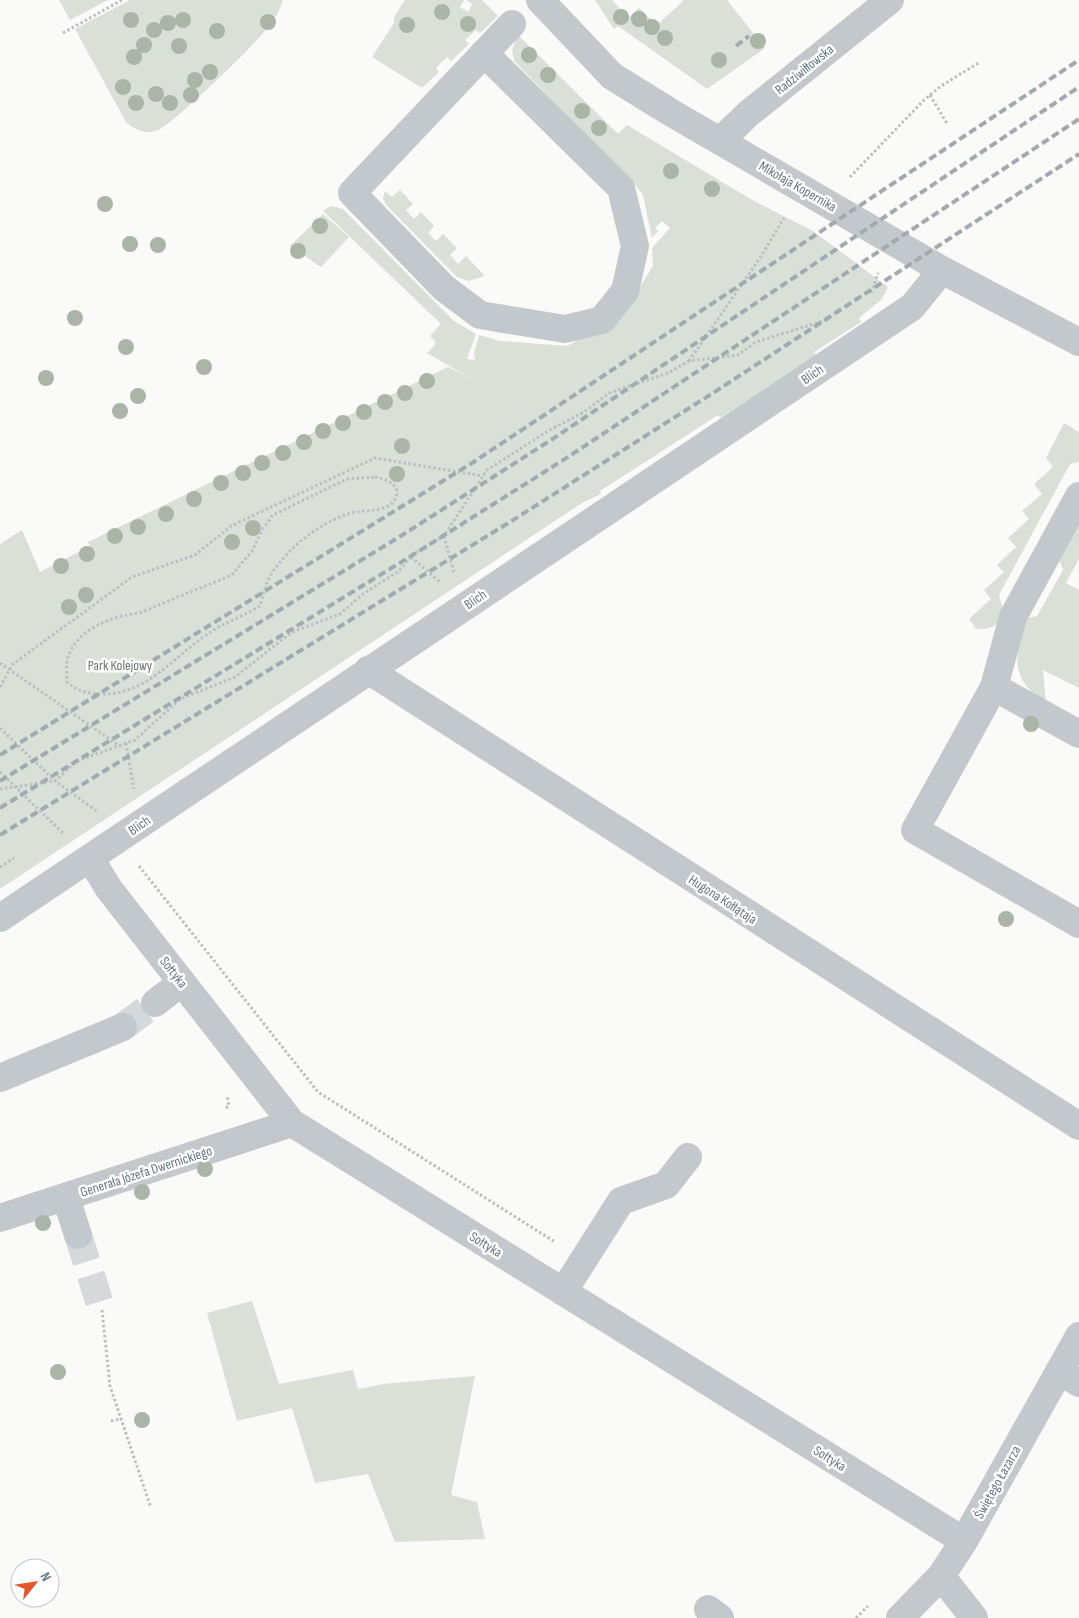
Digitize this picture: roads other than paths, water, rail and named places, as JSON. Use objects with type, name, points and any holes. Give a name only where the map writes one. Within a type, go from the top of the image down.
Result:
[{"type":"street","name":"Mikołaja Kopernika","points":[[540,0],[612,76],[942,270],[1079,342]]},
{"type":"street","name":"Radziwiłłowska","points":[[720,141],[748,114],[890,0]]},
{"type":"street","points":[[484,53],[621,188],[634,246],[625,291],[602,320],[565,329],[480,315],[444,288],[352,193],[484,53],[512,24]]},
{"type":"street","name":"Blich","points":[[0,918],[912,307],[942,270]]},
{"type":"street","points":[[1079,496],[1013,618],[994,687],[915,830],[1079,924]]},
{"type":"street","name":"Hugona Kołłątaja","points":[[368,670],[1079,1126]]},
{"type":"street","points":[[994,687],[1079,734]]},
{"type":"street","name":"Sołtyka","points":[[90,858],[109,889],[292,1123],[964,1541]]},
{"type":"street","points":[[155,1003],[182,982]]},
{"type":"street","points":[[0,1078],[123,1027]]},
{"type":"street","name":"Generała Józefa Dwernickiego","points":[[0,1218],[292,1123]]},
{"type":"street","points":[[563,1292],[621,1201],[666,1185],[688,1157]]},
{"type":"street","points":[[66,1198],[78,1235]]},
{"type":"street","name":"Świętego Łazarza","points":[[900,1618],[941,1576],[1069,1377],[1079,1336]]},
{"type":"street","points":[[941,1576],[974,1618]]},
{"type":"tunnel","points":[[123,1027],[155,1003]]},
{"type":"tunnel","points":[[78,1235],[102,1310]]},
{"type":"railway","points":[[736,46],[749,36]]},
{"type":"railway","points":[[0,755],[472,463],[1079,60]]},
{"type":"railway","points":[[0,781],[404,534],[554,438],[1079,87]]},
{"type":"railway","points":[[0,808],[416,553],[568,457],[1079,119]]},
{"type":"railway","points":[[0,835],[510,522],[713,393],[1079,154]]},
{"type":"park label","name":"Park Kolejowy","points":[[120,665]]}]
